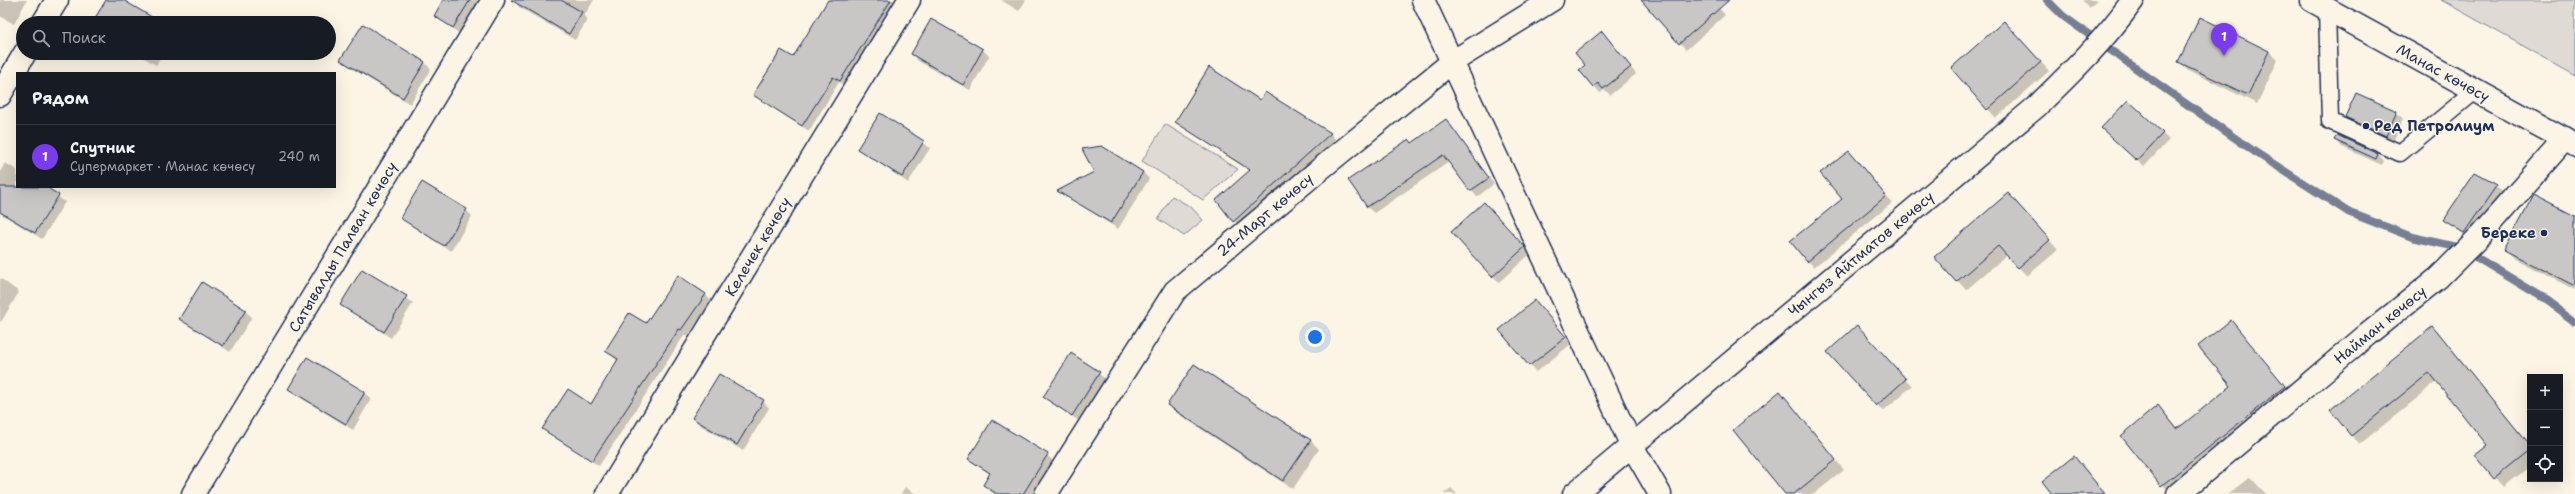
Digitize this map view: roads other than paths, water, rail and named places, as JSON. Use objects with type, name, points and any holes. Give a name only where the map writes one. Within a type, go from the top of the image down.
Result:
[{"type":"street","points":[[47,16],[57,0]]},
{"type":"street","name":"Сатывалды Палван көчөсү","points":[[194,494],[493,0]]},
{"type":"street","name":"Келечек көчөсү","points":[[607,494],[909,0]]},
{"type":"street","points":[[1422,0],[1632,446],[1660,494]]},
{"type":"street","name":"24-Март көчөсү","points":[[1046,494],[1176,291],[1319,170],[1452,62],[1552,0]]},
{"type":"street","name":"Чынгыз Айтматов көчөсү","points":[[1574,494],[2036,107],[2084,60],[2115,26],[2133,0]]},
{"type":"street","name":"Манас көчөсү","points":[[2319,5],[2570,142]]},
{"type":"street","points":[[0,95],[21,60]]},
{"type":"street","name":"Найман көчөсү","points":[[2178,494],[2368,334],[2438,278],[2570,142]]},
{"type":"lane","points":[[2319,5],[2330,121],[2400,153],[2475,91]]},
{"type":"waterway","points":[[2047,0],[2063,16],[2148,77],[2255,152],[2348,212],[2412,237],[2461,248],[2547,300],[2575,321]]},
{"type":"place","name":"Спутник","points":[[2224,56]]},
{"type":"place","name":"Ред Петролиум","points":[[2366,126]]},
{"type":"place","name":"Береке","points":[[2544,233]]}]
